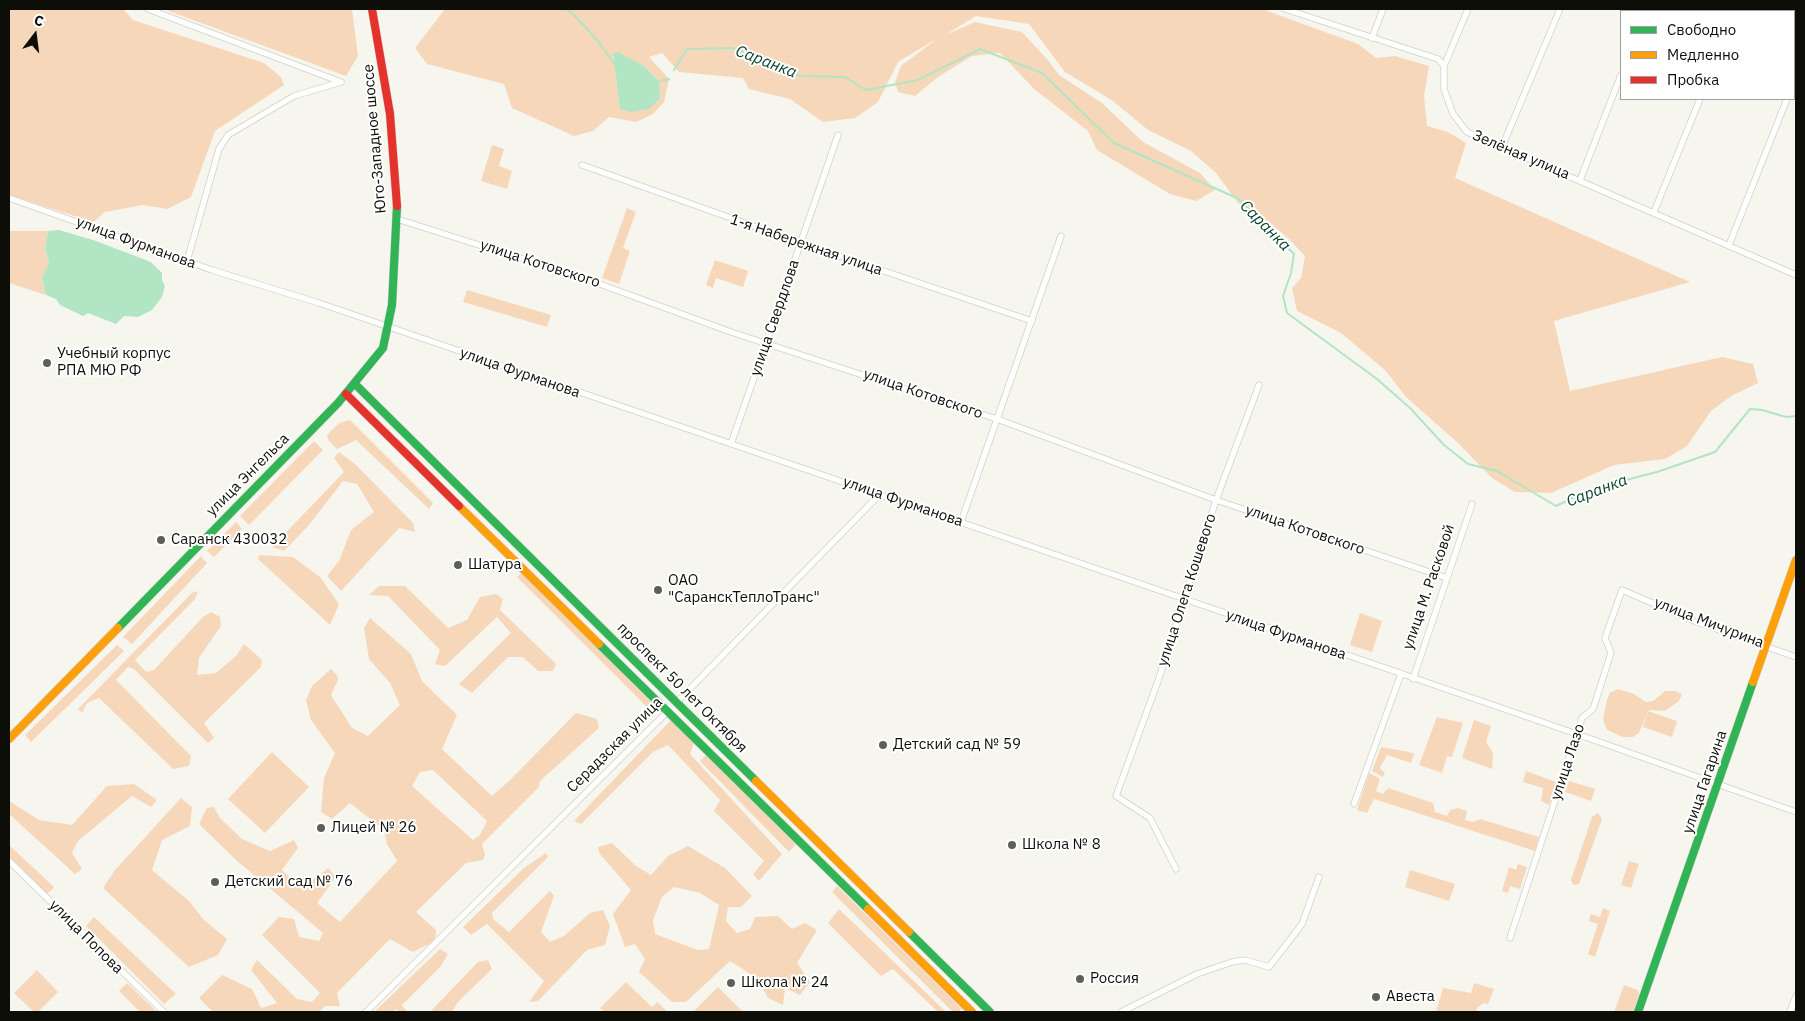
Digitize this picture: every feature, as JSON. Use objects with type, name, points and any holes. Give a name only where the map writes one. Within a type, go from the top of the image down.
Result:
[{"type":"main road","name":"Юго-Западное шоссе","points":[[372,9],[390,114],[397,219],[388,328]]},
{"type":"main road","name":"улица Энгельса","points":[[9,739],[346,394],[378,356],[386,340],[388,328]]},
{"type":"main road","name":"проспект 50 лет Октября","points":[[355,384],[987,1011]]},
{"type":"main road","name":"проспект 50 лет Октября","points":[[346,394],[972,1012]]},
{"type":"main road","name":"улица Гагарина","points":[[1638,1012],[1796,560]]},
{"type":"main road","name":"Серадзская улица","points":[[668,712],[677,702]]},
{"type":"street","points":[[148,9],[341,82],[294,96],[228,135],[219,149],[187,261]]},
{"type":"street","points":[[1285,9],[1438,59],[1444,66],[1468,9]]},
{"type":"street","points":[[1372,38],[1383,9]]},
{"type":"street","points":[[1502,147],[1560,9]]},
{"type":"street","name":"Зелёная улица","points":[[1444,66],[1444,89],[1453,114],[1467,132],[1796,275]]},
{"type":"street","points":[[1580,180],[1620,78]]},
{"type":"street","points":[[1654,212],[1700,100]]},
{"type":"street","points":[[1729,245],[1787,100]]},
{"type":"street","name":"улица Свердлова","points":[[731,444],[838,135]]},
{"type":"street","name":"1-я Набережная улица","points":[[582,165],[801,244],[1032,321]]},
{"type":"street","name":"улица Фурманова","points":[[9,198],[187,261],[319,303],[962,522],[1577,734],[1796,812]]},
{"type":"street","name":"улица Котовского","points":[[397,219],[548,266],[997,419],[1216,500],[1447,578]]},
{"type":"street","points":[[962,522],[1061,236]]},
{"type":"street","name":"улица Олега Кошевого","points":[[1176,869],[1150,818],[1116,796],[1158,681],[1216,500],[1260,385]]},
{"type":"street","name":"Серадзская улица","points":[[677,702],[880,494]]},
{"type":"street","name":"улица М. Расковой","points":[[1413,679],[1472,504]]},
{"type":"street","name":"улица Мичурина","points":[[1622,590],[1674,610],[1694,621],[1796,657]]},
{"type":"street","name":"улица Лазо","points":[[1510,938],[1582,718],[1593,708],[1611,653],[1605,638],[1622,590]]},
{"type":"street","points":[[1354,804],[1401,674]]},
{"type":"street","name":"Серадзская улица","points":[[366,1012],[668,712]]},
{"type":"street","name":"улица Попова","points":[[9,860],[164,1012]]},
{"type":"street","points":[[1121,1012],[1197,974],[1232,962],[1245,960],[1269,967],[1302,924],[1319,878]]},
{"type":"street","points":[[1790,1012],[1796,996]]},
{"type":"shaded area","points":[[9,9],[123,9],[133,20],[264,63],[281,77],[284,85],[215,131],[191,197],[167,209],[143,205],[105,212],[93,222],[9,195]]},
{"type":"shaded area","points":[[163,9],[352,9],[358,56],[346,76]]},
{"type":"shaded area","points":[[445,9],[1262,9],[1358,44],[1376,58],[1395,56],[1429,66],[1424,96],[1427,126],[1448,132],[1466,143],[1455,178],[1690,282],[1554,321],[1570,391],[1722,357],[1753,364],[1758,383],[1731,396],[1711,411],[1687,446],[1665,459],[1614,465],[1551,493],[1515,492],[1492,478],[1457,442],[1406,397],[1386,371],[1341,333],[1297,311],[1292,288],[1301,278],[1305,256],[1289,239],[1262,216],[1238,203],[1216,173],[1191,151],[1148,130],[1113,101],[1065,72],[1029,24],[976,16],[945,35],[975,22],[1022,32],[1059,75],[1102,103],[1143,142],[1200,173],[1215,190],[1196,201],[1170,194],[1097,150],[1088,131],[1034,89],[1000,53],[972,56],[938,77],[915,96],[898,92],[895,82],[901,66],[938,38],[898,62],[878,102],[855,118],[823,122],[790,99],[749,89],[743,78],[679,72],[662,53],[649,57],[669,79],[664,102],[653,114],[636,122],[609,117],[593,131],[574,136],[512,108],[504,84],[427,64],[415,48]],"holes":[[[618,53],[644,66],[659,81],[620,109],[613,54]]]},
{"type":"shaded area","points":[[618,52],[644,66],[659,81],[660,98],[649,109],[631,112],[620,109],[613,54]]},
{"type":"shaded area","points":[[492,145],[504,149],[499,166],[512,171],[507,189],[481,181]]},
{"type":"shaded area","points":[[627,208],[636,212],[623,248],[630,251],[619,284],[602,278]]},
{"type":"shaded area","points":[[59,230],[93,240],[151,262],[162,273],[162,280],[165,286],[162,297],[152,310],[138,317],[124,316],[116,324],[88,313],[83,316],[60,305],[56,299],[46,295],[42,278],[49,262],[45,248],[48,231]]},
{"type":"shaded area","points":[[9,231],[48,231],[45,248],[49,262],[42,279],[46,295],[9,283]]},
{"type":"shaded area","points":[[715,260],[748,271],[743,287],[716,278],[713,288],[706,285]]},
{"type":"shaded area","points":[[467,290],[551,315],[547,327],[463,302]]},
{"type":"shaded area","points":[[350,420],[433,503],[429,509],[356,440],[337,449],[329,441],[327,435],[339,423]]},
{"type":"shaded area","points":[[314,441],[323,450],[249,525],[240,516]]},
{"type":"shaded area","points":[[339,452],[355,464],[413,523],[415,532],[399,528],[341,591],[327,576],[339,561],[351,530],[374,512],[357,484],[343,481],[309,525],[284,551],[272,547],[344,472],[334,458]]},
{"type":"shaded area","points":[[236,522],[242,529],[214,557],[207,551]]},
{"type":"shaded area","points":[[259,555],[293,557],[320,577],[339,604],[330,625],[258,559]]},
{"type":"shaded area","points":[[201,556],[207,563],[132,644],[123,637]]},
{"type":"shaded area","points":[[522,572],[653,703],[648,708],[517,577]]},
{"type":"shaded area","points":[[379,586],[405,586],[448,628],[467,620],[480,597],[496,594],[503,599],[500,610],[556,664],[553,671],[538,671],[523,657],[508,657],[472,693],[459,684],[511,633],[497,617],[445,666],[435,664],[440,650],[388,596],[369,595]]},
{"type":"shaded area","points":[[198,591],[195,599],[135,660],[146,672],[154,670],[203,617],[211,612],[220,617],[221,626],[199,658],[197,675],[216,673],[237,655],[244,644],[262,660],[261,667],[204,723],[214,738],[208,743],[134,669],[128,667],[116,680],[191,756],[189,766],[173,769],[99,698],[87,703],[82,713],[78,709],[192,593]]},
{"type":"shaded area","points":[[1360,613],[1382,621],[1372,652],[1350,645]]},
{"type":"shaded area","points":[[370,618],[411,654],[422,681],[457,715],[442,749],[492,796],[576,713],[597,719],[599,728],[540,781],[539,787],[482,844],[485,855],[483,860],[466,863],[416,912],[436,930],[435,941],[413,952],[390,939],[337,993],[340,1006],[325,1006],[319,1012],[213,1012],[199,998],[222,975],[252,989],[261,1008],[277,1003],[251,970],[257,960],[297,999],[312,1002],[320,993],[262,935],[279,917],[294,919],[299,937],[319,941],[323,933],[236,860],[199,824],[207,808],[214,807],[220,818],[242,839],[270,851],[294,840],[298,848],[282,870],[302,889],[328,868],[336,877],[317,903],[340,922],[397,861],[387,844],[384,830],[350,803],[332,819],[321,812],[324,778],[335,753],[311,720],[306,700],[312,686],[331,669],[337,675],[338,680],[331,695],[352,728],[368,736],[400,705],[390,683],[369,659],[364,628]],"holes":[[[433,770],[487,821],[480,835],[473,840],[412,786],[420,772]]]},
{"type":"shaded area","points":[[117,645],[124,651],[31,742],[25,735]]},
{"type":"shaded area","points":[[1618,689],[1634,694],[1646,702],[1653,701],[1665,691],[1675,691],[1682,694],[1679,701],[1665,711],[1649,710],[1639,733],[1633,737],[1623,737],[1607,730],[1603,719],[1610,693]]},
{"type":"shaded area","points":[[1648,711],[1677,721],[1672,737],[1643,727]]},
{"type":"shaded area","points":[[1437,717],[1463,723],[1452,757],[1447,756],[1442,773],[1419,765]]},
{"type":"shaded area","points":[[671,720],[694,742],[690,754],[782,854],[759,881],[753,874],[764,861],[714,811],[720,800],[668,745],[653,752],[581,824],[574,821]]},
{"type":"shaded area","points":[[1474,720],[1491,726],[1486,742],[1493,753],[1492,769],[1462,758]]},
{"type":"shaded area","points":[[1381,747],[1414,754],[1411,763],[1387,755],[1380,768],[1385,773],[1383,777],[1372,771]]},
{"type":"shaded area","points":[[272,752],[309,787],[265,833],[228,799]]},
{"type":"shaded area","points":[[707,754],[796,844],[789,852],[700,761]]},
{"type":"shaded area","points":[[1526,771],[1556,782],[1549,805],[1541,801],[1543,788],[1523,782]]},
{"type":"shaded area","points":[[1369,773],[1380,779],[1376,791],[1383,794],[1388,788],[1433,803],[1435,812],[1447,816],[1450,810],[1458,808],[1467,811],[1465,820],[1473,822],[1480,819],[1539,837],[1535,851],[1374,799],[1367,813],[1357,810]]},
{"type":"shaded area","points":[[1569,781],[1595,789],[1591,801],[1565,792]]},
{"type":"shaded area","points":[[134,784],[157,800],[151,807],[132,796],[78,841],[72,853],[82,869],[75,874],[9,814],[9,801],[39,820],[72,825],[107,786]]},
{"type":"shaded area","points":[[181,798],[192,807],[190,826],[162,840],[152,870],[190,902],[204,920],[227,939],[218,955],[189,967],[103,888],[115,870]]},
{"type":"shaded area","points":[[1598,813],[1602,819],[1579,884],[1573,885],[1571,880],[1592,817]]},
{"type":"shaded area","points":[[612,843],[636,866],[651,875],[668,856],[688,846],[725,868],[752,896],[741,907],[728,907],[726,921],[737,933],[750,929],[755,917],[778,916],[792,929],[805,923],[817,930],[797,963],[810,982],[800,995],[785,988],[783,1005],[768,998],[758,979],[730,961],[686,1002],[672,1002],[639,972],[645,959],[635,944],[625,947],[613,914],[631,890],[599,853],[598,847]],"holes":[[[674,887],[700,893],[719,905],[709,949],[698,950],[655,934],[653,920],[662,897]]]},
{"type":"shaded area","points":[[9,845],[54,887],[47,894],[9,856]]},
{"type":"shaded area","points":[[546,853],[548,857],[492,913],[493,919],[509,932],[550,891],[554,896],[541,932],[550,942],[564,936],[590,913],[603,910],[610,926],[605,945],[587,950],[538,1001],[529,1002],[544,981],[487,924],[471,935],[463,927],[524,868]]},
{"type":"shaded area","points":[[1629,861],[1639,864],[1631,888],[1621,885]]},
{"type":"shaded area","points":[[1518,864],[1527,867],[1520,889],[1510,886],[1508,893],[1502,891],[1509,867],[1516,870]]},
{"type":"shaded area","points":[[1410,870],[1455,884],[1449,901],[1405,887]]},
{"type":"shaded area","points":[[837,886],[962,1009],[958,1012],[953,1012],[832,892]]},
{"type":"shaded area","points":[[1603,908],[1610,911],[1595,957],[1588,954],[1598,924],[1589,921],[1591,914],[1600,917]]},
{"type":"shaded area","points":[[839,909],[946,1012],[938,1012],[893,969],[881,976],[828,923]]},
{"type":"shaded area","points":[[94,917],[176,994],[164,1004],[86,926]]},
{"type":"shaded area","points":[[440,949],[448,954],[441,966],[402,1005],[407,1012],[399,1012],[396,1009],[392,1012],[374,1012]]},
{"type":"shaded area","points":[[488,960],[492,969],[458,1002],[452,1012],[430,1012],[478,962]]},
{"type":"shaded area","points":[[37,970],[58,992],[38,1012],[34,1012],[14,993]]},
{"type":"shaded area","points":[[626,982],[652,1007],[657,1002],[668,1012],[604,1012],[600,1008]]},
{"type":"shaded area","points":[[127,983],[157,1012],[140,1012],[119,991]]},
{"type":"shaded area","points":[[1474,983],[1494,989],[1488,1004],[1483,1003],[1477,1008],[1476,1012],[1436,1012],[1443,988],[1471,993]]},
{"type":"shaded area","points":[[1624,985],[1638,990],[1639,996],[1633,1012],[1614,1012]]},
{"type":"shaded area","points":[[718,987],[743,1012],[693,1012]]},
{"type":"waterway","name":"Саранка","points":[[565,9],[572,13],[598,41],[616,66]]},
{"type":"waterway","name":"Саранка","points":[[674,70],[687,49],[732,48],[779,64],[799,76],[845,77],[866,90],[918,80],[980,49],[1042,73],[1114,143],[1239,199],[1294,254],[1291,273],[1283,296],[1287,313],[1377,379],[1410,408],[1444,445],[1468,464],[1497,471],[1556,506],[1622,481],[1657,472],[1715,452],[1750,409],[1762,410],[1786,417],[1796,416]]},
{"type":"waterway","name":"Саранка","points":[[658,81],[669,79]]},
{"type":"traffic: fast","points":[[118,628],[338,403],[383,348],[392,305],[397,206]]},
{"type":"traffic: fast","points":[[355,384],[756,781]]},
{"type":"traffic: fast","points":[[599,644],[868,909]]},
{"type":"traffic: fast","points":[[1638,1012],[1753,682]]},
{"type":"traffic: fast","points":[[909,932],[990,1012]]},
{"type":"traffic: slow","points":[[459,506],[599,644]]},
{"type":"traffic: slow","points":[[1753,682],[1796,560]]},
{"type":"traffic: slow","points":[[9,739],[118,628]]},
{"type":"traffic: slow","points":[[756,781],[909,932]]},
{"type":"traffic: slow","points":[[868,909],[972,1012]]},
{"type":"traffic: jam","points":[[372,9],[390,114],[397,206]]},
{"type":"traffic: jam","points":[[346,394],[459,506]]},
{"type":"place","name":"Учебный корпус РПА МЮ РФ","points":[[47,363]]},
{"type":"place","name":"Саранск 430032","points":[[161,540]]},
{"type":"place","name":"Шатура","points":[[458,565]]},
{"type":"place","name":"ОАО \"СаранскТеплоТранс\"","points":[[658,590]]},
{"type":"place","name":"Детский сад № 59","points":[[883,745]]},
{"type":"place","name":"Лицей № 26","points":[[321,828]]},
{"type":"place","name":"Школа № 8","points":[[1012,845]]},
{"type":"place","name":"Детский сад № 76","points":[[215,882]]},
{"type":"place","name":"Россия","points":[[1080,979]]},
{"type":"place","name":"Школа № 24","points":[[731,983]]},
{"type":"place","name":"Авеста","points":[[1376,997]]}]
